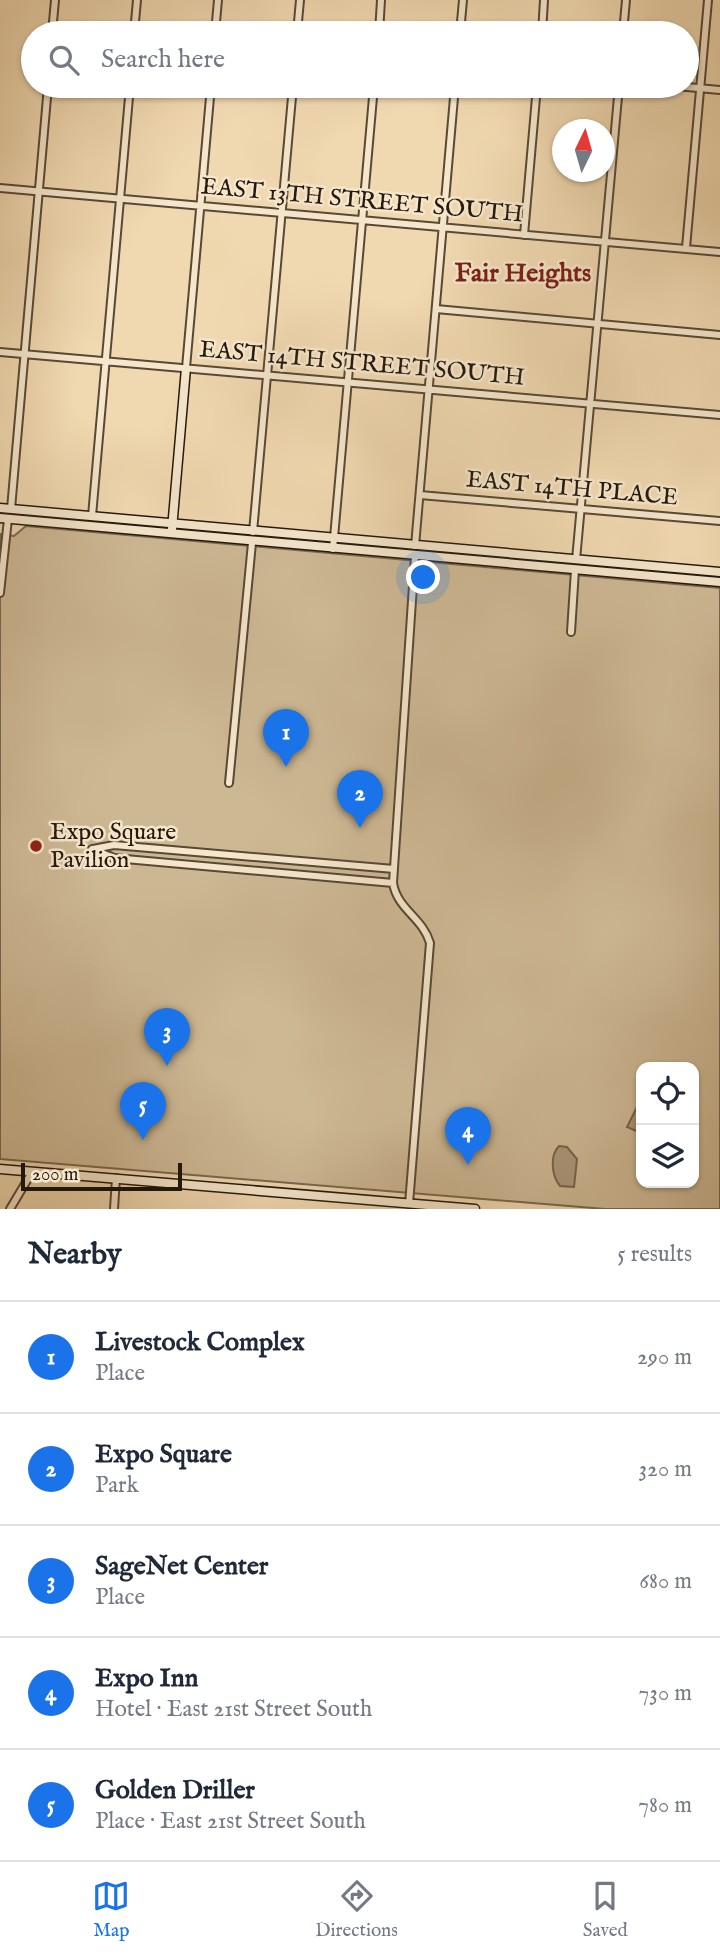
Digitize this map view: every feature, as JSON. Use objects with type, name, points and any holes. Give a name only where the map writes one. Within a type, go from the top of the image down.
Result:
[{"type":"main road","points":[[171,530],[186,368]]},
{"type":"main road","points":[[0,508],[92,516],[252,543],[415,546],[720,572]]},
{"type":"main road","points":[[4,518],[11,509]]},
{"type":"main road","points":[[91,526],[92,516]]},
{"type":"main road","points":[[4,518],[91,526],[253,532],[415,556],[720,582]]},
{"type":"main road","points":[[252,543],[253,532]]},
{"type":"main road","points":[[415,546],[415,556]]},
{"type":"main road","points":[[575,570],[576,560]]},
{"type":"main road","points":[[0,1169],[475,1209]]},
{"type":"street","points":[[53,21],[55,0]]},
{"type":"street","points":[[135,21],[137,0]]},
{"type":"street","points":[[216,21],[218,0]]},
{"type":"street","points":[[298,21],[300,0]]},
{"type":"street","points":[[380,21],[382,0]]},
{"type":"street","points":[[461,21],[463,0]]},
{"type":"street","points":[[542,21],[544,0]]},
{"type":"street","points":[[624,21],[626,0]]},
{"type":"street","points":[[686,248],[708,0]]},
{"type":"street","points":[[700,88],[720,90]]},
{"type":"street","points":[[11,509],[47,98]]},
{"type":"street","points":[[92,516],[129,98]]},
{"type":"street","points":[[186,368],[210,98]]},
{"type":"street","points":[[253,532],[292,98]]},
{"type":"street","points":[[333,544],[373,98]]},
{"type":"street","points":[[415,546],[454,98]]},
{"type":"street","points":[[524,234],[536,98]]},
{"type":"street","points":[[576,560],[618,98]]},
{"type":"street","name":"EAST 13TH STREET SOUTH","points":[[0,188],[720,252]]},
{"type":"street","points":[[436,309],[720,335]]},
{"type":"street","name":"EAST 14TH STREET SOUTH","points":[[0,352],[720,415]]},
{"type":"street","name":"EAST 14TH PLACE","points":[[420,495],[720,521]]},
{"type":"street","points":[[0,593],[4,518]]},
{"type":"street","points":[[229,783],[252,543]]},
{"type":"street","points":[[409,1203],[430,943],[422,926],[402,906],[393,883],[415,556]]},
{"type":"street","points":[[571,632],[575,570]]},
{"type":"street","points":[[393,883],[114,858],[92,849],[114,845],[394,869]]},
{"type":"street","points":[[10,1209],[32,1172]]},
{"type":"street","points":[[114,1209],[116,1178]]},
{"type":"shaded area","points":[[26,526],[720,588],[720,1209],[605,1209],[0,1159],[0,534],[14,536]]},
{"type":"shaded area","points":[[636,1109],[636,1131],[627,1127]]},
{"type":"shaded area","points":[[559,1146],[567,1147],[577,1159],[574,1187],[560,1186],[553,1171],[553,1160]]},
{"type":"place","name":"Livestock Complex","points":[[286,767]]},
{"type":"place","name":"Expo Square","points":[[360,828]]},
{"type":"place","name":"Expo Square Pavilion","points":[[36,846]]},
{"type":"place","name":"SageNet Center","points":[[167,1066]]},
{"type":"place","name":"Golden Driller","points":[[143,1140]]},
{"type":"place","name":"Expo Inn","points":[[468,1165]]},
{"type":"district","name":"Fair Heights","points":[[523,273]]}]
